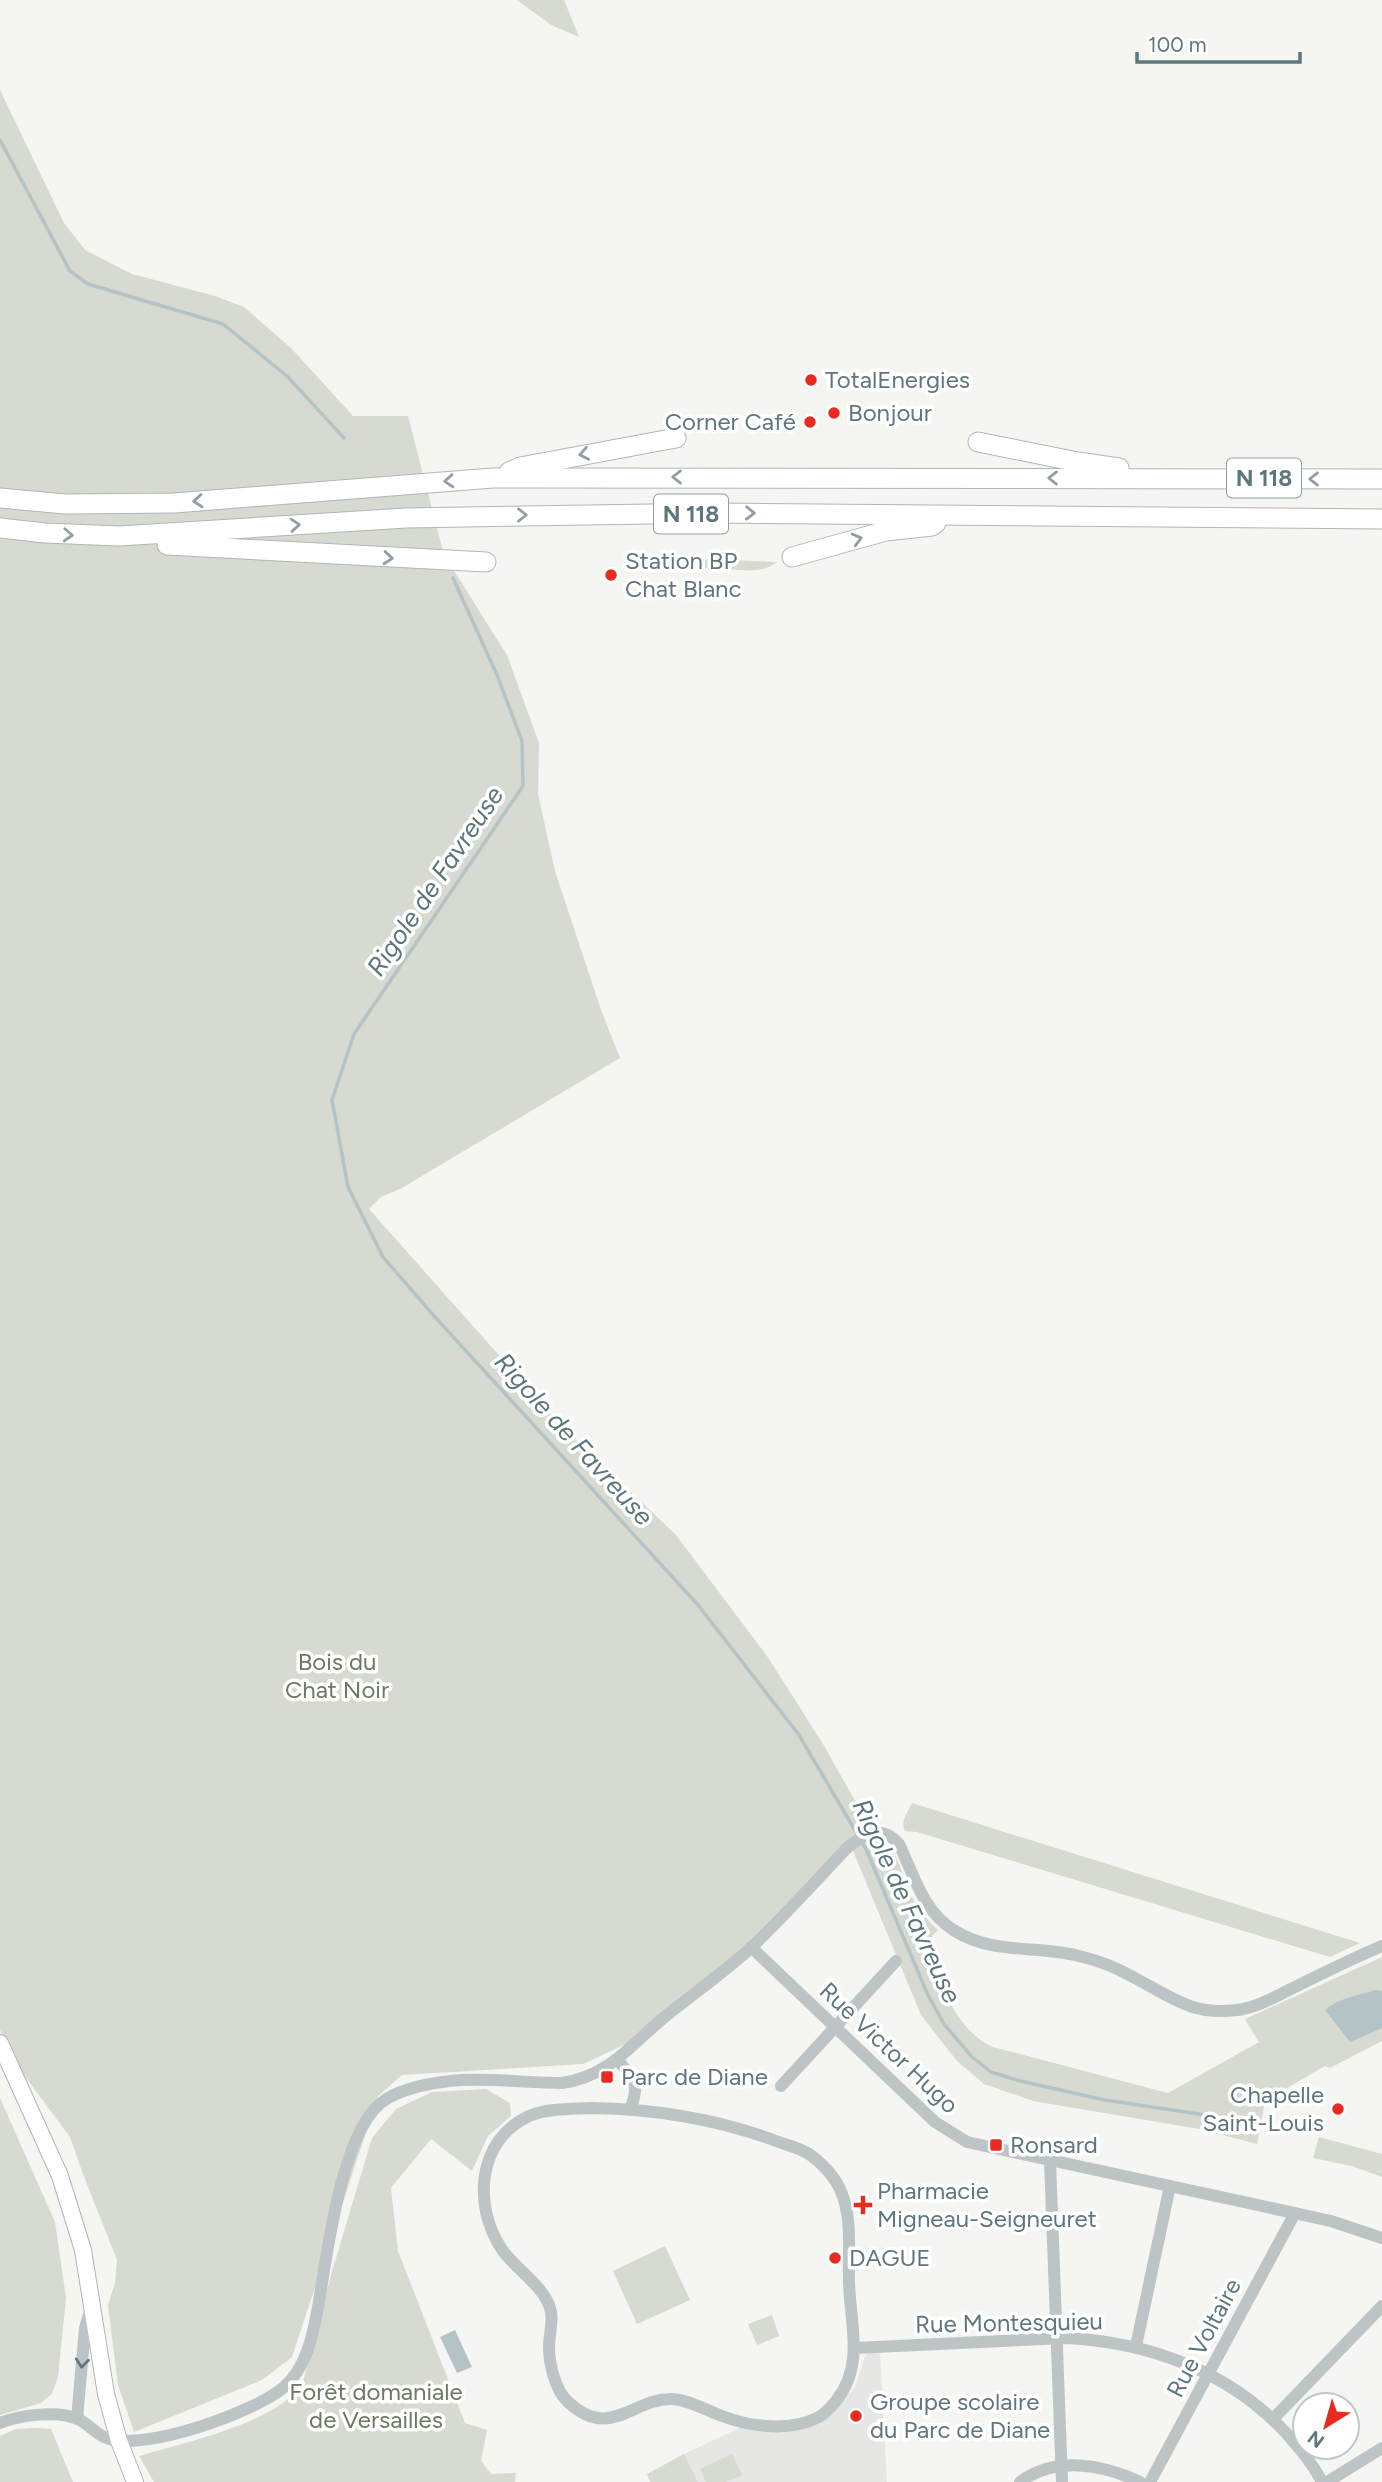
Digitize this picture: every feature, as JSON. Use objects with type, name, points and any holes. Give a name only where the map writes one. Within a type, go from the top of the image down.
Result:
[{"type":"highway","points":[[493,478],[520,467],[676,438]]},
{"type":"highway","points":[[978,442],[1123,468],[1146,478]]},
{"type":"highway","name":"N 118","points":[[0,498],[65,504],[174,503],[493,478],[1382,479]]},
{"type":"highway","name":"N 118","points":[[0,528],[118,536],[406,518],[715,513],[1382,519]]},
{"type":"highway","points":[[792,557],[886,531],[932,526],[948,515]]},
{"type":"highway","points":[[118,536],[145,544],[486,562]]},
{"type":"main road","points":[[0,2043],[60,2176],[83,2250],[103,2381],[119,2441],[135,2482]]},
{"type":"street","points":[[0,2423],[15,2418],[37,2416],[77,2418],[102,2437],[119,2441],[141,2441],[211,2423],[268,2398],[283,2388],[304,2361],[316,2320],[338,2197],[353,2149],[360,2130],[385,2100],[429,2084],[459,2080],[542,2083],[578,2081],[597,2073],[618,2060],[641,2037],[751,1947],[864,1836],[890,1835],[899,1843],[928,1906],[954,1931],[984,1945],[1052,1950],[1088,1959],[1134,1977],[1171,1999],[1198,2010],[1218,2012],[1253,2007],[1382,1946]]},
{"type":"street","name":"Rue Victor Hugo","points":[[751,1947],[935,2122],[955,2136],[979,2146],[1331,2221],[1382,2238]]},
{"type":"street","points":[[781,2086],[896,1961]]},
{"type":"street","points":[[618,2060],[636,2083],[630,2109]]},
{"type":"street","points":[[630,2109],[711,2120],[807,2153],[818,2161],[840,2189],[849,2232],[849,2284],[855,2348],[849,2380],[841,2395],[820,2416],[804,2423],[770,2427],[726,2418],[687,2402],[672,2399],[660,2400],[609,2418],[592,2416],[579,2410],[568,2402],[558,2388],[549,2349],[551,2312],[547,2302],[527,2274],[500,2247],[486,2218],[486,2162],[506,2133],[529,2116],[551,2110],[630,2109]]},
{"type":"street","points":[[1049,2161],[1062,2482]]},
{"type":"street","points":[[1136,2346],[1170,2186]]},
{"type":"street","name":"Rue Voltaire","points":[[1150,2482],[1295,2213]]},
{"type":"street","points":[[1273,2419],[1382,2306]]},
{"type":"street","points":[[77,2418],[85,2328],[91,2308]]},
{"type":"street","name":"Rue Montesquieu","points":[[855,2348],[1057,2338],[1097,2339],[1136,2346],[1208,2374],[1241,2392],[1273,2419],[1302,2451],[1324,2482]]},
{"type":"street","points":[[1324,2482],[1382,2448]]},
{"type":"street","points":[[1020,2482],[1038,2470],[1061,2465],[1097,2468],[1140,2482]]},
{"type":"shaded area","points":[[1376,1990],[1382,1991],[1382,2028],[1350,2042],[1325,2010],[1343,2000]]},
{"type":"shaded area","points":[[455,2330],[472,2367],[457,2373],[440,2337]]},
{"type":"shaded area","name":"Groupe scolaire du Parc de Diane","points":[[870,2350],[880,2351],[887,2482],[698,2482],[684,2454],[748,2424],[764,2428],[835,2411],[855,2387],[865,2356]]},
{"type":"green space","points":[[517,0],[564,0],[579,37],[551,25]]},
{"type":"green space","name":"Bois du Chat Noir","points":[[0,90],[64,223],[85,250],[132,274],[215,296],[244,307],[292,349],[353,416],[408,416],[444,555],[507,655],[539,743],[538,794],[555,871],[601,1010],[620,1058],[400,1189],[381,1197],[369,1209],[560,1424],[676,1535],[767,1656],[823,1744],[871,1829],[767,1932],[641,2037],[583,2064],[402,2075],[378,2096],[292,2357],[262,2380],[134,2432],[118,2385],[108,2305],[115,2283],[117,2260],[70,2137],[15,2063],[0,2030]]},
{"type":"green space","points":[[707,559],[777,562],[760,570],[698,568]]},
{"type":"green space","points":[[912,1803],[1360,1943],[1330,1957],[917,1832],[905,1831],[904,1820]]},
{"type":"green space","points":[[880,1837],[880,1841],[887,1845],[897,1859],[915,1903],[938,1930],[925,1943],[950,2002],[968,2029],[993,2047],[1168,2093],[1259,2042],[1245,2019],[1382,1957],[1382,2041],[1330,2068],[1325,2066],[1265,2101],[1257,2144],[1199,2129],[1033,2101],[984,2084],[957,2061],[921,2015],[853,1851],[857,1845]]},
{"type":"green space","name":"Forêt domaniale de Versailles","points":[[486,2089],[510,2103],[511,2116],[488,2136],[472,2171],[431,2139],[391,2188],[398,2251],[465,2423],[487,2430],[481,2461],[491,2474],[516,2473],[515,2482],[154,2482],[139,2456],[203,2438],[249,2421],[288,2400],[302,2386],[331,2275],[372,2138],[396,2109],[432,2092]]},
{"type":"green space","points":[[0,2098],[55,2222],[66,2298],[58,2377],[52,2394],[41,2403],[0,2415]]},
{"type":"green space","points":[[1319,2137],[1382,2154],[1382,2177],[1352,2166],[1313,2158]]},
{"type":"green space","points":[[665,2246],[690,2300],[637,2324],[613,2271]]},
{"type":"green space","points":[[772,2315],[779,2336],[757,2345],[748,2324]]},
{"type":"green space","points":[[16,2429],[51,2429],[73,2482],[0,2482],[0,2436]]},
{"type":"green space","points":[[684,2454],[698,2482],[650,2482],[647,2474]]},
{"type":"green space","points":[[732,2454],[742,2475],[726,2482],[706,2482],[700,2469]]},
{"type":"waterway","name":"Rigole de Favreuse","points":[[0,140],[70,271],[88,284],[223,324],[287,376],[344,438]]},
{"type":"waterway","name":"Rigole de Favreuse","points":[[453,578],[497,675],[522,741],[523,786],[354,1034],[332,1100],[348,1187],[383,1257],[698,1605],[799,1735],[866,1849],[927,1993],[944,2024],[972,2057],[991,2072],[1020,2081],[1105,2100],[1199,2114],[1246,2126]]},
{"type":"place","name":"TotalEnergies","points":[[811,380]]},
{"type":"place","name":"Bonjour","points":[[834,413]]},
{"type":"place","name":"Corner Café","points":[[810,422]]},
{"type":"place","name":"Station BP Chat Blanc","points":[[611,575]]},
{"type":"place","name":"Parc de Diane","points":[[607,2077]]},
{"type":"place","name":"Chapelle Saint-Louis","points":[[1338,2109]]},
{"type":"place","name":"Ronsard","points":[[996,2145]]},
{"type":"place","name":"Pharmacie Migneau-Seigneuret","points":[[863,2205]]},
{"type":"place","name":"DAGUE","points":[[835,2258]]},
{"type":"place","name":"Groupe scolaire du Parc de Diane","points":[[856,2416]]}]
